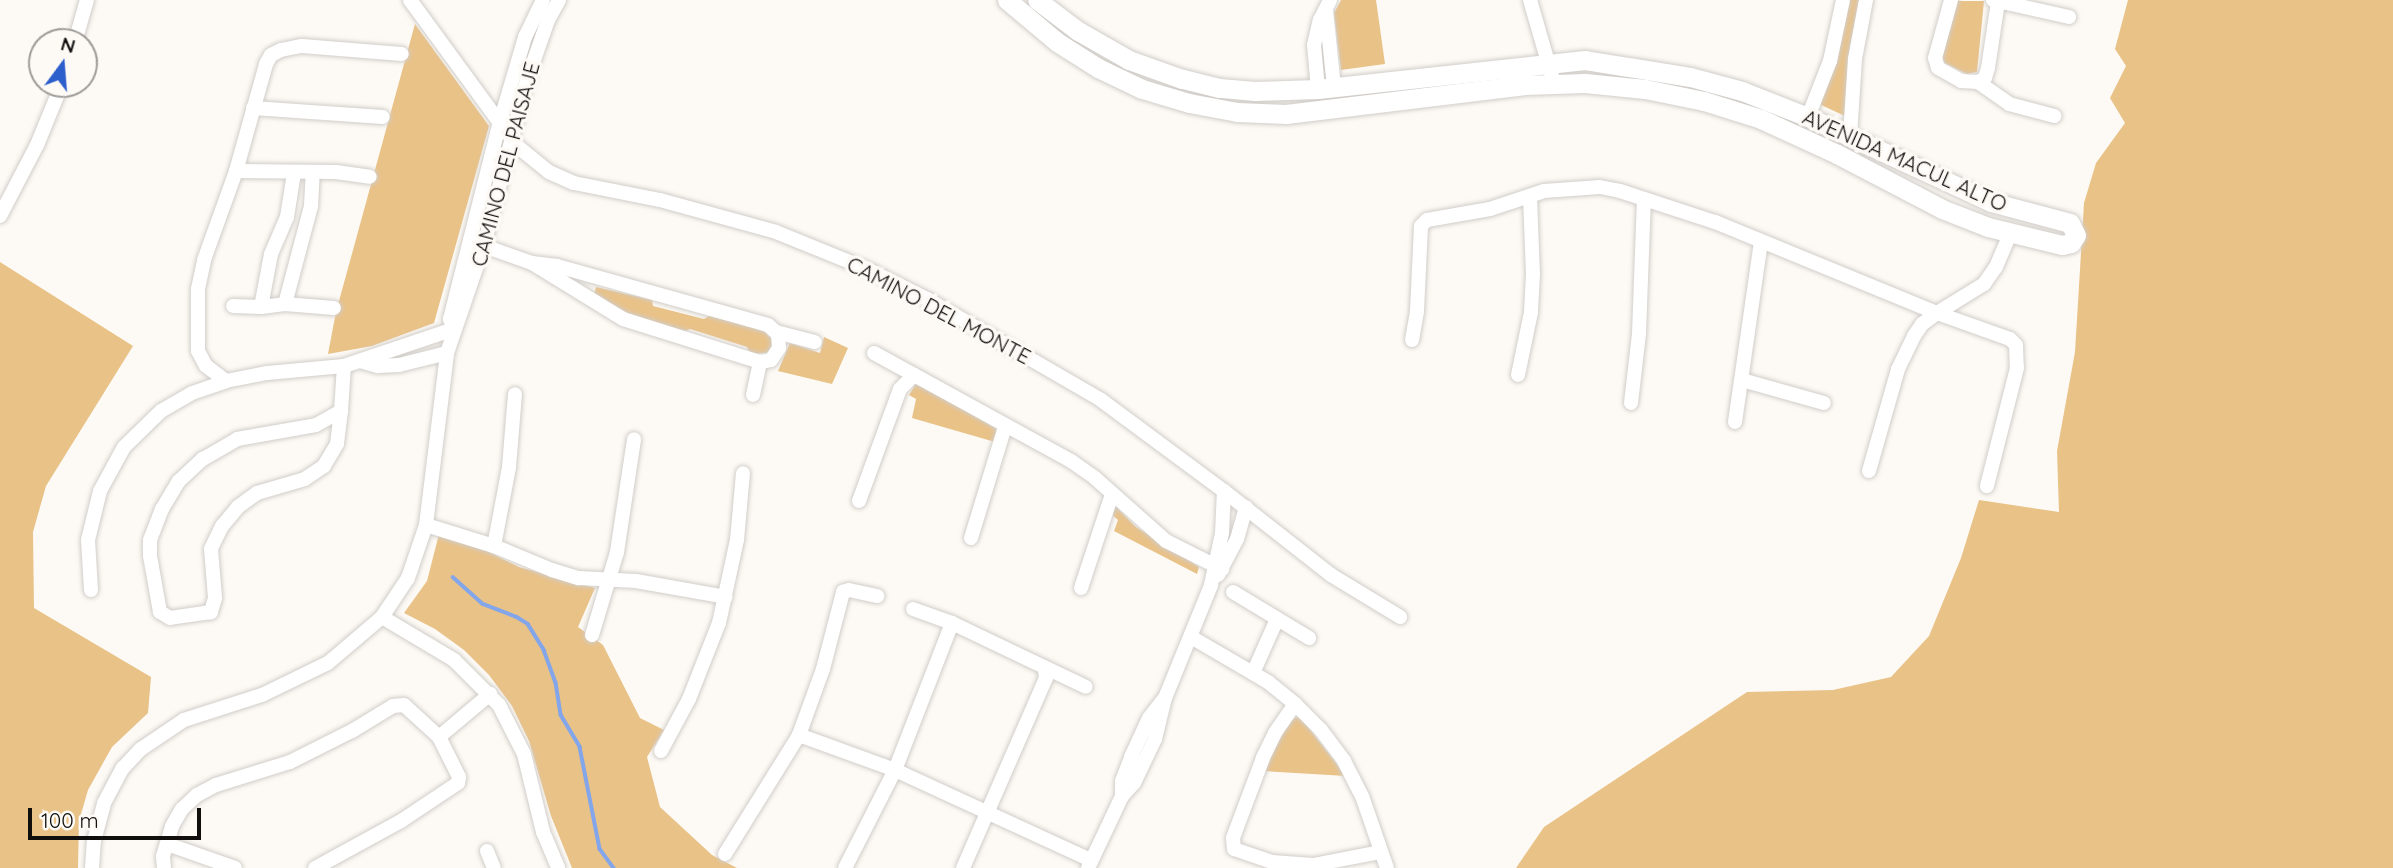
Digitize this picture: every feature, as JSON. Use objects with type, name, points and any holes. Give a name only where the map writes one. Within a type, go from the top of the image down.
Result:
[{"type":"street","points":[[79,28],[88,0]]},
{"type":"street","name":"CAMINO DEL MONTE","points":[[410,0],[510,137],[538,164],[562,179],[611,192],[660,200],[776,232],[900,285],[1080,387],[1246,507],[1331,575],[1399,617]]},
{"type":"street","name":"CAMINO DEL PAISAJE","points":[[92,868],[97,828],[110,791],[124,768],[150,741],[199,713],[262,695],[305,676],[346,650],[382,617],[408,578],[426,525],[447,353],[454,330],[460,322],[500,122],[526,37],[543,0]]},
{"type":"street","name":"CAMINO DEL PAISAJE","points":[[477,243],[536,50],[559,0]]},
{"type":"street","name":"AVENIDA MACUL ALTO","points":[[1007,0],[1057,42],[1098,68],[1165,97],[1213,109],[1261,114],[1311,113],[1496,87],[1554,83],[1645,89],[1733,110],[1788,131],[1942,209],[2010,234],[2062,245],[2071,243],[2076,232],[2070,223],[1991,202],[1808,117],[1742,91],[1638,66],[1585,60],[1547,62],[1326,88],[1236,89],[1161,73],[1112,52],[1037,0]]},
{"type":"street","points":[[1530,0],[1554,83]]},
{"type":"street","points":[[1808,117],[1829,61],[1843,0]]},
{"type":"street","points":[[1836,154],[1847,150],[1850,136],[1855,59],[1866,0]]},
{"type":"street","points":[[1951,0],[1935,58],[1938,68],[1961,81],[1978,82],[2009,104],[2054,116]]},
{"type":"street","points":[[1978,82],[1985,78],[1988,68],[1996,1],[2069,18]]},
{"type":"street","points":[[1326,88],[1330,50],[1328,4]]},
{"type":"street","points":[[1326,88],[1314,50],[1328,4]]},
{"type":"street","points":[[226,381],[206,366],[198,351],[198,304],[204,260],[236,171],[266,64],[271,55],[281,50],[302,46],[402,54]]},
{"type":"street","points":[[1314,50],[1320,47],[1330,50]]},
{"type":"street","points":[[1733,110],[1732,98],[1742,91]]},
{"type":"street","points":[[0,216],[37,145],[56,98]]},
{"type":"street","points":[[253,108],[383,117]]},
{"type":"street","points":[[1894,183],[1906,177],[1908,164]]},
{"type":"street","points":[[236,171],[313,172],[370,177]]},
{"type":"street","points":[[285,304],[311,206],[313,172]]},
{"type":"street","points":[[261,307],[271,254],[287,217],[294,173]]},
{"type":"street","points":[[1412,340],[1417,311],[1420,226],[1427,219],[1490,209],[1556,190],[1600,187],[1761,241],[1937,313],[2010,339],[2016,345],[2017,368],[1987,486]]},
{"type":"street","points":[[1518,375],[1532,287],[1530,196]]},
{"type":"street","points":[[1630,403],[1639,334],[1644,200]]},
{"type":"street","points":[[1869,471],[1898,369],[1922,324],[1984,284],[1996,267],[2010,234]]},
{"type":"street","points":[[1735,422],[1761,241]]},
{"type":"street","points":[[477,243],[532,263],[624,319],[760,362],[771,360],[777,354],[781,341],[776,332]]},
{"type":"street","points":[[532,263],[557,266],[764,323],[776,332],[815,342]]},
{"type":"street","points":[[233,306],[285,304],[334,308]]},
{"type":"street","points":[[91,590],[87,557],[90,523],[100,491],[115,461],[135,434],[161,411],[192,393],[226,381],[267,373],[344,366],[454,330]]},
{"type":"street","points":[[360,361],[378,366],[398,365],[447,353]]},
{"type":"street","points":[[874,353],[1071,461],[1166,541],[1219,568]]},
{"type":"street","points":[[753,395],[760,362]]},
{"type":"street","points":[[341,411],[316,425],[237,439],[203,459],[179,481],[162,509],[150,540],[160,612],[170,618],[211,612],[215,598],[211,549],[222,526],[238,507],[257,494],[305,479],[324,466],[337,444],[341,411],[344,366]]},
{"type":"street","points":[[859,501],[900,389],[914,375]]},
{"type":"street","points":[[1742,380],[1824,403]]},
{"type":"street","points":[[494,546],[509,467],[515,394]]},
{"type":"street","points":[[971,538],[1006,427]]},
{"type":"street","points":[[592,635],[610,580],[623,524],[634,439]]},
{"type":"street","points":[[661,751],[700,674],[726,597],[737,540],[743,473]]},
{"type":"street","points":[[1219,568],[1224,491]]},
{"type":"street","points":[[1081,588],[1112,494]]},
{"type":"street","points":[[799,735],[895,770],[989,813],[1089,864],[1122,796],[1122,781],[1131,757],[1149,718],[1165,698],[1211,585],[1237,539],[1246,507]]},
{"type":"street","points":[[426,525],[494,546],[579,578],[726,597]]},
{"type":"street","points":[[725,854],[799,735],[823,669],[843,592],[849,590],[877,596]]},
{"type":"street","points":[[1233,592],[1309,638]]},
{"type":"street","points":[[913,609],[952,623],[1040,664],[1045,670],[1086,687]]},
{"type":"street","points":[[382,617],[454,660],[491,694],[506,716],[524,754],[543,832],[558,868]]},
{"type":"street","points":[[1253,673],[1277,619]]},
{"type":"street","points":[[845,868],[895,770],[952,623]]},
{"type":"street","points":[[1191,637],[1253,673],[1296,704],[1333,745],[1354,778],[1370,814],[1387,868]]},
{"type":"street","points":[[963,868],[1046,678],[1045,670]]},
{"type":"street","points":[[439,737],[491,694]]},
{"type":"street","points":[[1296,704],[1275,733],[1259,768],[1233,838],[1234,849],[1272,862],[1313,865],[1380,852]]},
{"type":"street","points":[[164,868],[167,844],[182,809],[206,790],[290,762],[352,731],[393,706],[407,707],[439,737],[450,756],[458,782],[401,821],[315,868]]},
{"type":"street","points":[[167,844],[235,868]]},
{"type":"street","points":[[487,851],[494,868]]},
{"type":"shaded area","points":[[1341,0],[1376,0],[1385,64],[1341,70],[1334,13]]},
{"type":"shaded area","points":[[1847,0],[1859,0],[1850,47],[1845,116],[1819,104]]},
{"type":"shaded area","points":[[2128,0],[2393,0],[2393,868],[1516,868],[1544,827],[1747,692],[1833,690],[1891,677],[1929,636],[1961,558],[1979,500],[2059,512],[2057,451],[2075,352],[2084,203],[2096,163],[2125,123],[2110,98],[2126,66],[2115,49]]},
{"type":"shaded area","points":[[1958,1],[1984,1],[1977,72],[1967,74],[1945,63],[1941,56]]},
{"type":"shaded area","points":[[415,24],[489,126],[434,323],[372,346],[328,354],[336,312]]},
{"type":"shaded area","points":[[0,262],[133,346],[46,486],[33,532],[34,608],[151,677],[148,713],[112,747],[88,790],[79,821],[78,868],[0,868]]},
{"type":"shaded area","points":[[596,287],[652,300],[653,306],[704,319],[712,314],[765,332],[776,344],[772,352],[750,354],[747,347],[690,329],[683,332],[633,316],[594,295]]},
{"type":"shaded area","points":[[824,337],[848,348],[832,384],[778,371],[790,343],[820,353]]},
{"type":"shaded area","points":[[917,382],[998,430],[995,442],[912,418],[916,399],[909,395]]},
{"type":"shaded area","points":[[1115,506],[1136,527],[1199,567],[1197,574],[1114,531],[1118,520],[1111,514]]},
{"type":"shaded area","points":[[439,534],[470,543],[519,567],[595,588],[578,627],[603,645],[640,718],[664,730],[647,757],[660,807],[712,855],[737,868],[572,868],[551,816],[529,741],[512,706],[489,675],[464,650],[435,629],[404,613],[427,581]]},
{"type":"shaded area","points":[[1300,717],[1346,776],[1263,771],[1291,719]]},
{"type":"waterway","points":[[453,577],[483,604],[528,624],[544,650],[556,683],[561,715],[580,747],[600,849],[614,868]]}]
